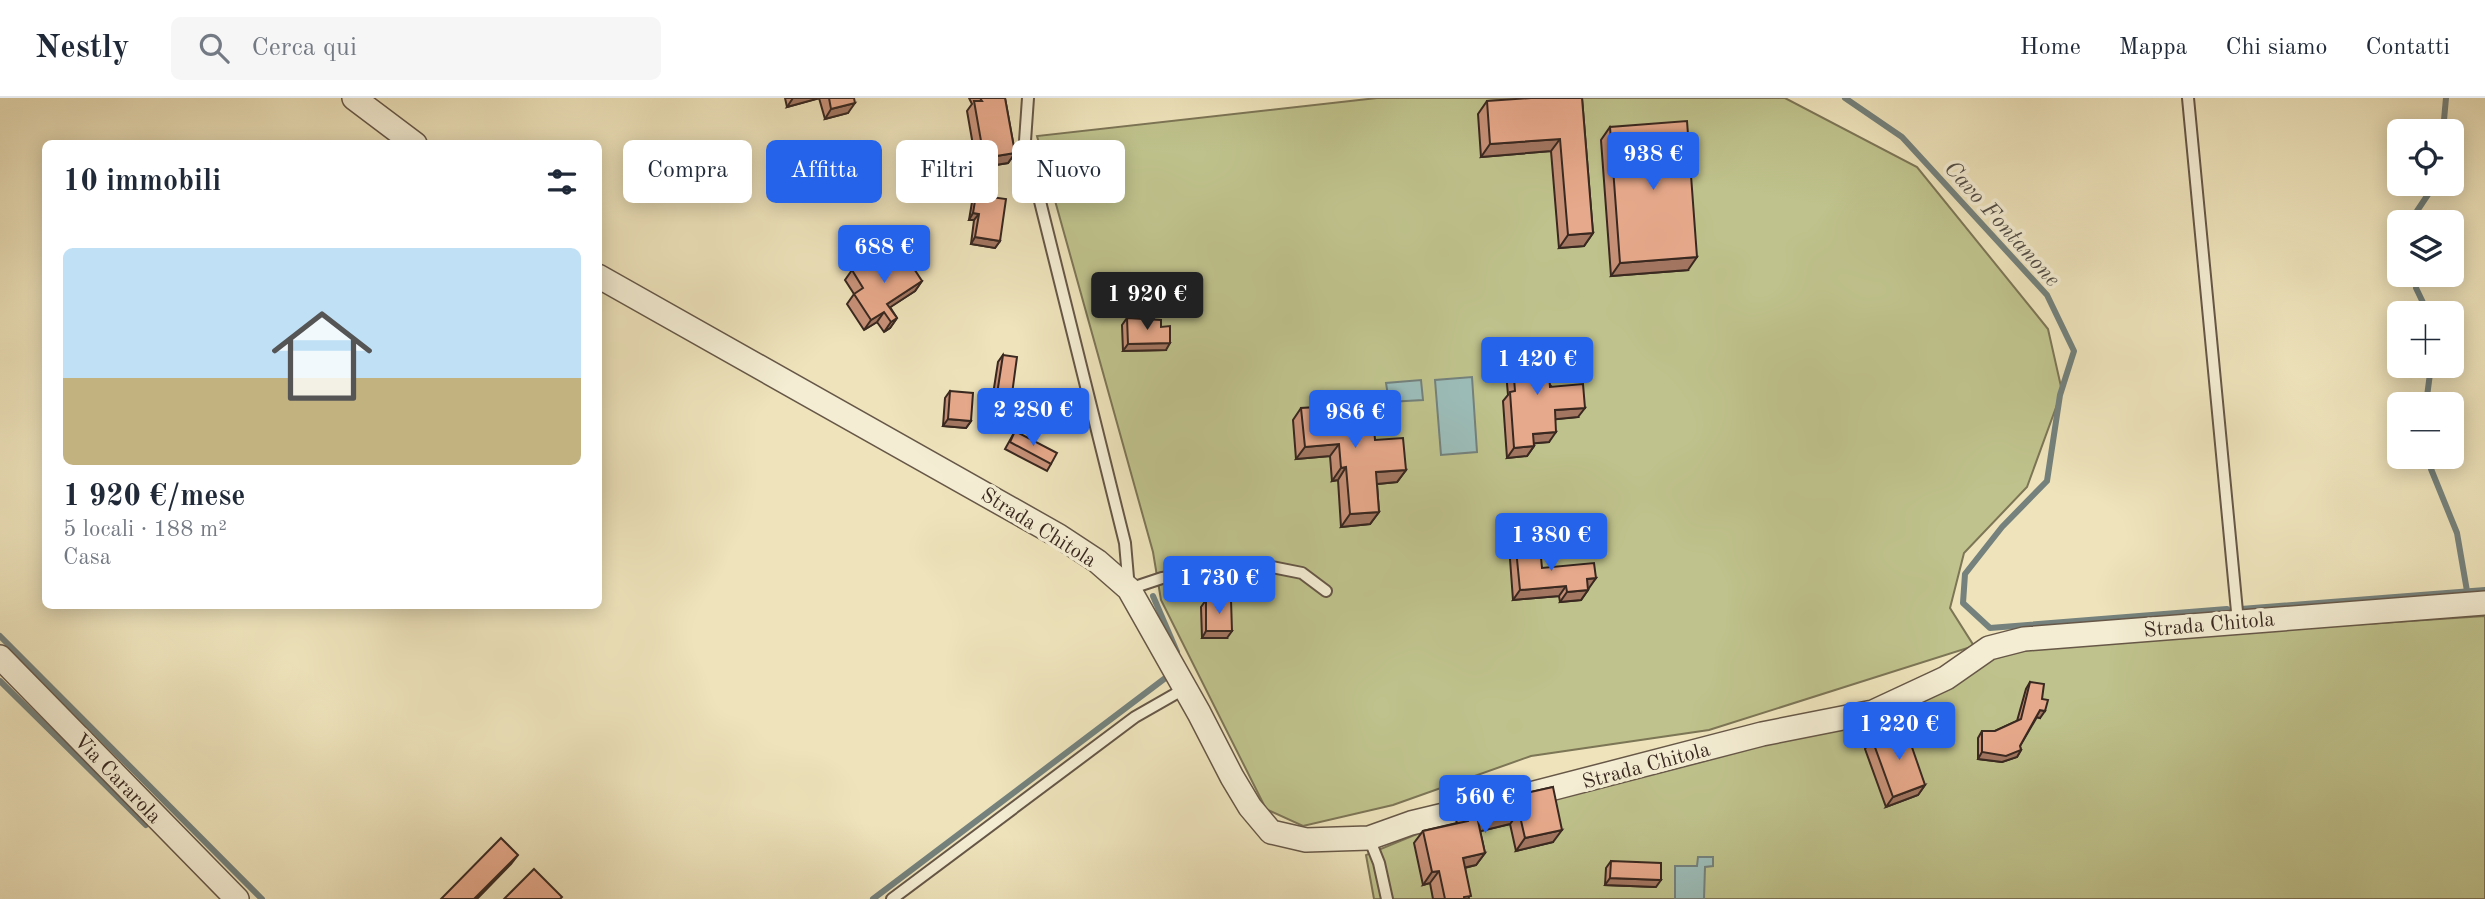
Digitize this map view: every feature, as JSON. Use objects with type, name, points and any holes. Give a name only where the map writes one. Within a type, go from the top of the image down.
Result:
[{"type":"street","points":[[354,98],[410,140]]},
{"type":"street","name":"Strada Chitola","points":[[602,278],[1059,536],[1097,561],[1129,589],[1250,807],[1271,832],[1306,840],[1369,838],[1411,823],[1762,734],[1872,712],[1946,678],[1989,648],[2024,639],[2485,603]]},
{"type":"street","name":"Via Cararola","points":[[0,657],[237,899]]},
{"type":"lane","points":[[1028,98],[1025,141],[1125,543],[1129,589],[1162,578],[1267,566],[1302,573],[1326,591]]},
{"type":"lane","points":[[2188,98],[2238,622]]},
{"type":"lane","points":[[892,899],[1135,717],[1184,690]]},
{"type":"lane","points":[[1369,838],[1379,863],[1387,899]]},
{"type":"green space","points":[[1377,98],[1785,98],[1917,167],[2048,329],[2062,391],[2027,487],[1964,553],[1950,608],[1974,646],[1709,730],[1531,756],[1393,805],[1303,826],[1266,809],[1161,600],[1153,552],[1056,203],[1125,203],[1125,140],[1038,140],[1037,136]]},
{"type":"green space","points":[[2485,616],[2485,899],[1374,899],[1366,855],[1451,820],[1762,740],[1992,659],[2027,650],[2122,640]]},
{"type":"water","points":[[1472,377],[1477,452],[1441,455],[1435,380]]},
{"type":"water","points":[[1421,380],[1423,400],[1389,402],[1386,383]]},
{"type":"water","points":[[1698,857],[1713,857],[1713,866],[1705,867],[1704,899],[1675,899],[1675,866],[1697,866]]},
{"type":"building","points":[[829,98],[854,98],[855,103],[831,109]]},
{"type":"building","points":[[980,98],[1005,98],[1013,140],[1012,153],[998,156],[998,140],[981,140],[974,101],[982,101]]},
{"type":"building","points":[[1582,98],[1593,233],[1568,235],[1560,139],[1490,144],[1487,101]]},
{"type":"building","points":[[1687,121],[1697,257],[1620,263],[1610,127]]},
{"type":"building","points":[[998,198],[1006,199],[1000,241],[975,237],[979,214],[973,213],[975,203],[998,203]]},
{"type":"building","points":[[905,255],[922,281],[887,304],[897,318],[891,322],[884,312],[871,320],[854,294],[863,288],[852,270],[870,258],[879,271]]},
{"type":"building","points":[[1127,318],[1161,320],[1161,327],[1170,326],[1170,343],[1128,344]]},
{"type":"building","points":[[1529,338],[1532,364],[1548,363],[1550,387],[1583,384],[1585,408],[1555,410],[1556,432],[1533,434],[1534,446],[1514,448],[1510,392],[1515,391],[1511,340]]},
{"type":"building","points":[[1003,355],[1017,357],[1010,409],[995,407]]},
{"type":"building","points":[[950,391],[973,393],[971,421],[948,419]]},
{"type":"building","points":[[1366,404],[1367,417],[1373,416],[1375,440],[1403,438],[1406,470],[1376,472],[1379,512],[1350,514],[1346,467],[1341,468],[1339,444],[1305,447],[1301,408]]},
{"type":"building","points":[[1015,431],[1057,453],[1051,464],[1010,442]]},
{"type":"building","points":[[1540,547],[1542,568],[1594,563],[1596,578],[1587,579],[1588,590],[1567,592],[1566,586],[1520,590],[1516,549]]},
{"type":"building","points":[[1206,600],[1231,600],[1232,631],[1206,631]]},
{"type":"building","points":[[2030,682],[2044,684],[2042,699],[2048,700],[2045,711],[2040,710],[2020,746],[2021,750],[2006,756],[1982,752],[1982,731],[1995,731],[2021,719]]},
{"type":"building","points":[[1905,727],[1925,785],[1893,797],[1872,739]]},
{"type":"building","points":[[1553,787],[1562,830],[1525,838],[1519,812],[1478,821],[1485,853],[1463,858],[1471,896],[1464,899],[1445,899],[1439,871],[1432,872],[1423,831],[1468,821],[1465,807]]},
{"type":"building","points":[[501,838],[518,855],[474,899],[441,899]]},
{"type":"building","points":[[1611,861],[1661,863],[1661,880],[1610,878]]},
{"type":"building","points":[[534,869],[562,897],[560,899],[504,899]]},
{"type":"waterway","name":"Cavo Fontanone","points":[[1845,98],[1902,137],[2047,295],[2074,351],[2060,395],[2047,481],[2002,527],[1965,574],[1963,603],[1990,628],[2227,609]]},
{"type":"waterway","points":[[2444,119],[2446,98]]},
{"type":"waterway","points":[[2418,210],[2427,196]]},
{"type":"waterway","points":[[2416,287],[2422,301]]},
{"type":"waterway","points":[[2428,392],[2429,378]]},
{"type":"waterway","points":[[2431,469],[2457,533],[2467,591]]},
{"type":"waterway","name":"Cavo Fontanone","points":[[2241,609],[2485,590]]},
{"type":"waterway","points":[[1153,596],[1177,652]]},
{"type":"waterway","points":[[0,636],[262,899]]},
{"type":"waterway","points":[[873,899],[1168,676]]},
{"type":"waterway","points":[[0,681],[146,825]]}]
